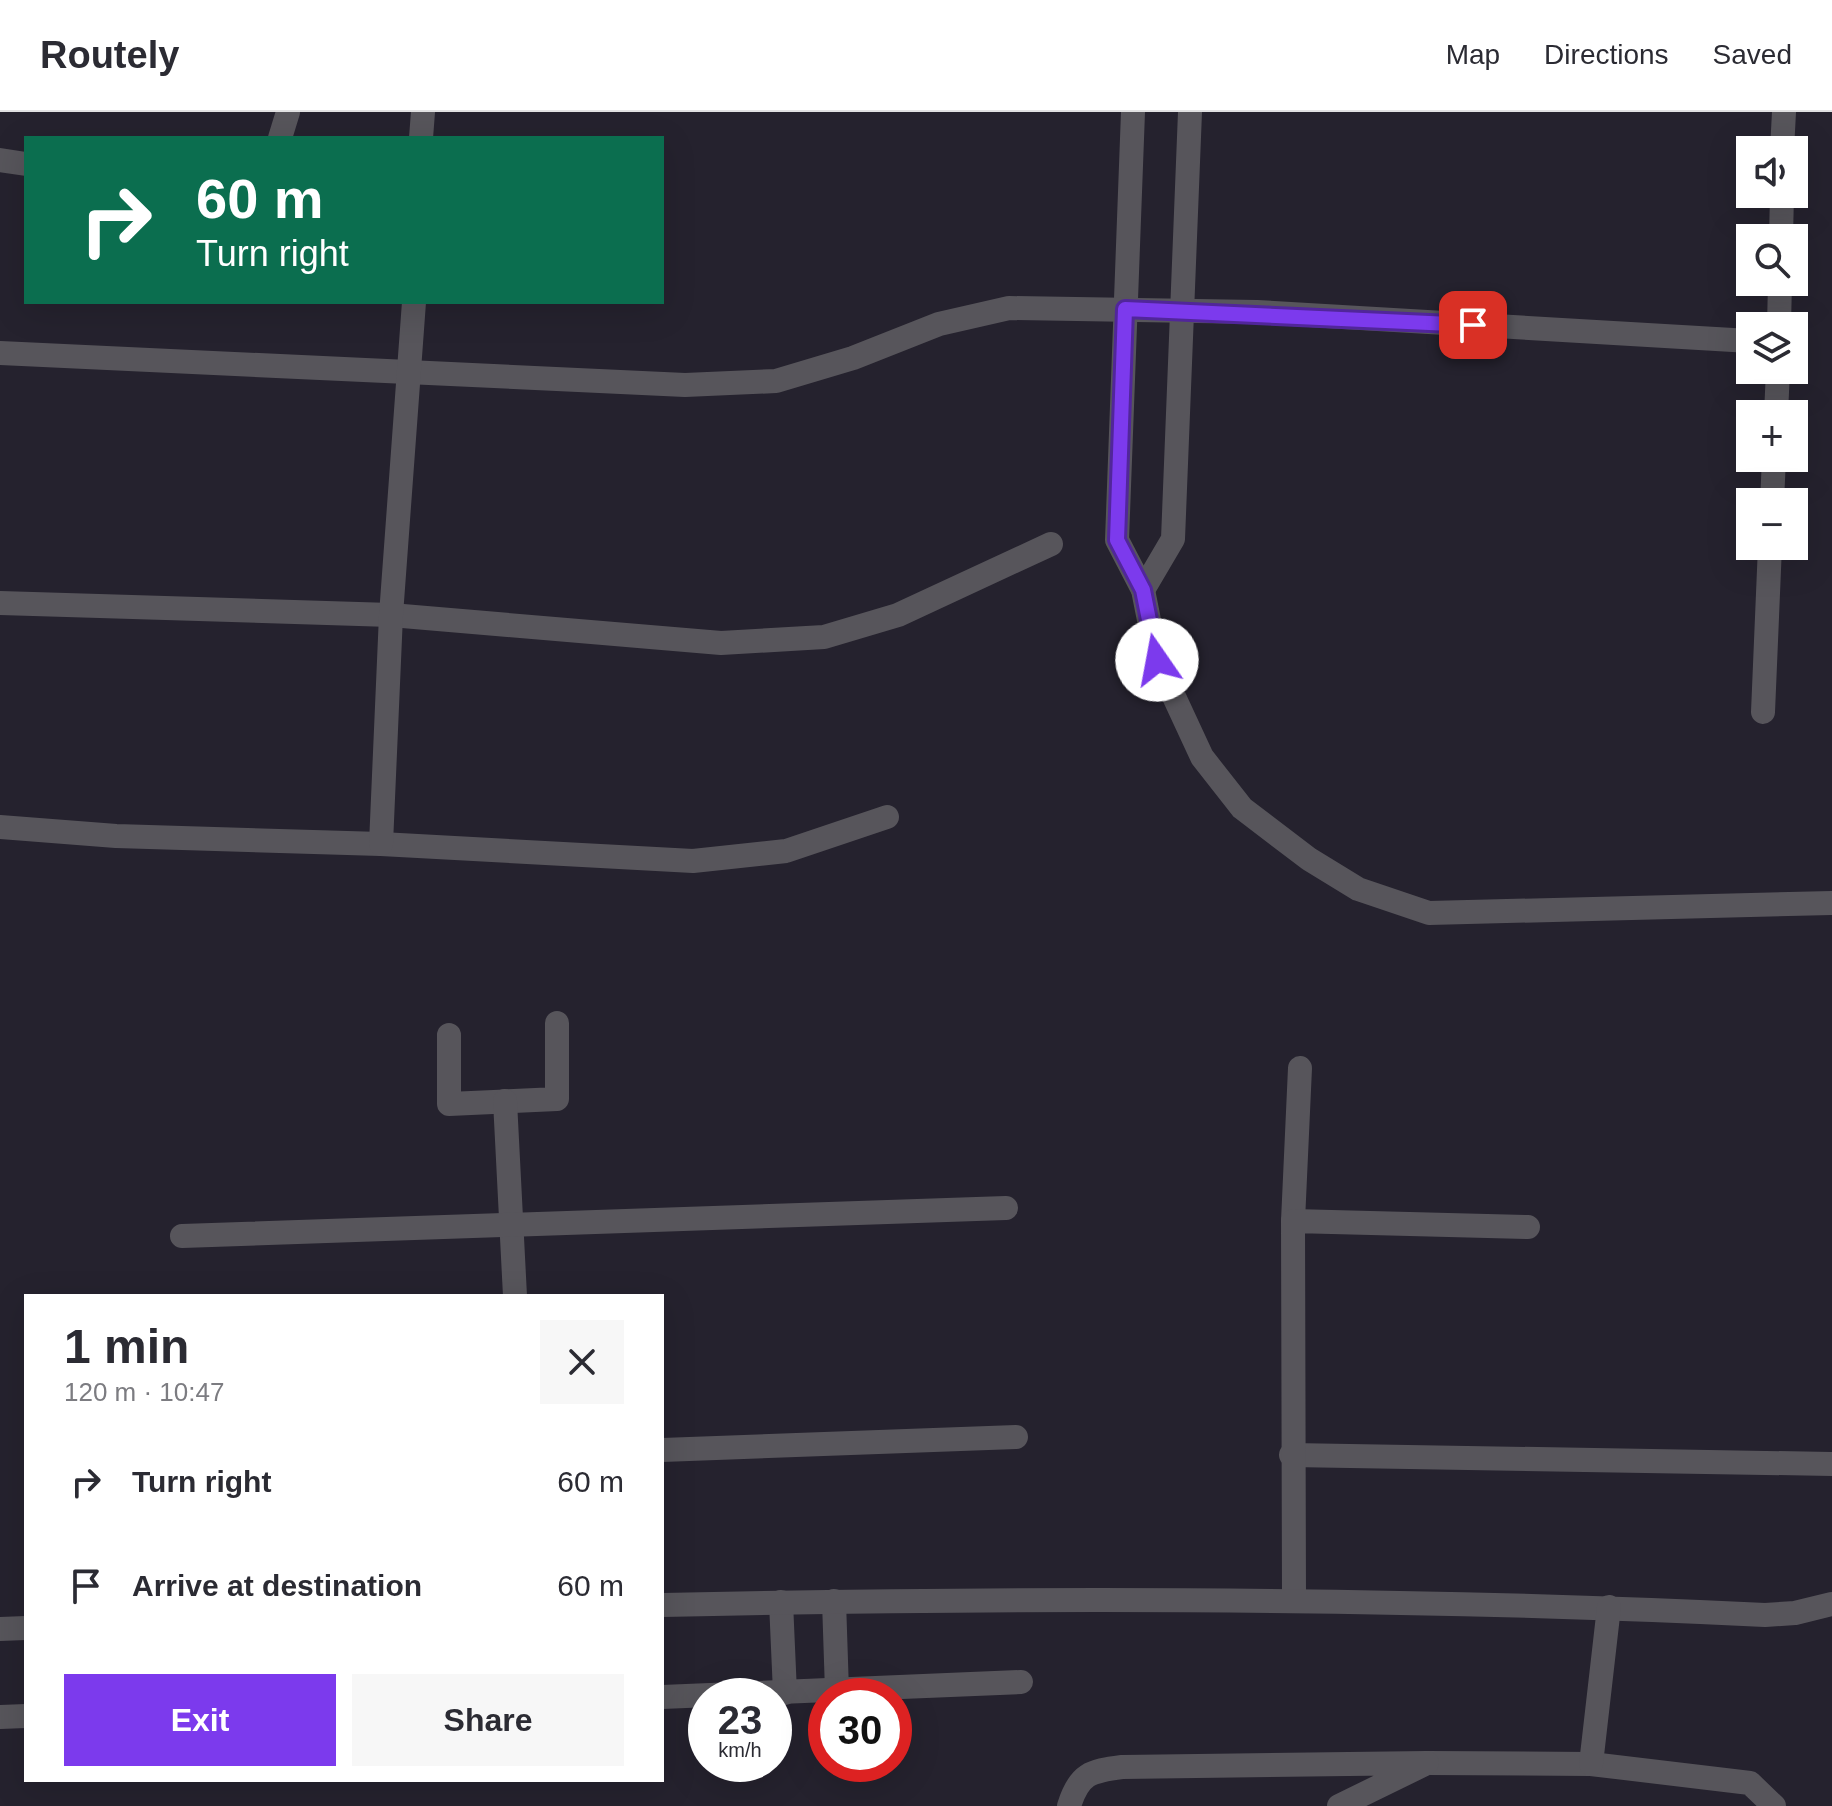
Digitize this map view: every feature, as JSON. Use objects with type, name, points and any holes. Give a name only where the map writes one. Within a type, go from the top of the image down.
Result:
[{"type":"street","points":[[281,136],[288,112]]},
{"type":"street","points":[[421,136],[423,112]]},
{"type":"street","points":[[1133,112],[1117,540],[1143,590],[1157,660],[1202,757],[1242,808],[1309,859],[1358,889],[1429,913],[1832,903]]},
{"type":"street","points":[[1143,590],[1173,539],[1190,112]]},
{"type":"street","points":[[1783,136],[1784,112]]},
{"type":"street","points":[[0,160],[24,164]]},
{"type":"street","points":[[381,844],[391,615],[414,304]]},
{"type":"street","points":[[0,353],[685,385],[776,381],[853,358],[939,324],[1009,308],[1183,311],[1736,340]]},
{"type":"street","points":[[0,603],[391,615],[721,643],[824,637],[898,615],[1051,544]]},
{"type":"street","points":[[1763,712],[1769,560]]},
{"type":"street","points":[[0,827],[116,836],[381,844],[693,861],[786,851],[887,817]]},
{"type":"street","points":[[449,1035],[449,1104],[557,1099],[557,1023]]},
{"type":"street","points":[[1294,1600],[1291,1455],[1293,1221],[1300,1068]]},
{"type":"street","points":[[505,1101],[515,1294]]},
{"type":"street","points":[[182,1236],[511,1222],[1006,1208]]},
{"type":"street","points":[[1293,1221],[1528,1227]]},
{"type":"street","points":[[664,1450],[1016,1437]]},
{"type":"street","points":[[1291,1455],[1832,1464]]},
{"type":"street","points":[[664,1605],[834,1601],[1294,1600],[1609,1607],[1765,1615],[1795,1613],[1832,1604]]},
{"type":"street","points":[[834,1601],[837,1678]]},
{"type":"street","points":[[781,1602],[784,1678]]},
{"type":"street","points":[[1591,1764],[1609,1607]]},
{"type":"street","points":[[0,1629],[24,1628]]},
{"type":"street","points":[[912,1687],[1021,1682]]},
{"type":"street","points":[[664,1697],[688,1696]]},
{"type":"street","points":[[0,1717],[24,1716]]},
{"type":"street","points":[[1339,1806],[1427,1763]]},
{"type":"street","points":[[1069,1806],[1077,1783],[1102,1769],[1427,1763],[1591,1764],[1750,1783],[1774,1806]]},
{"type":"route","points":[[1157,660],[1143,590],[1117,540],[1125,309],[1257,312],[1473,325]]}]
